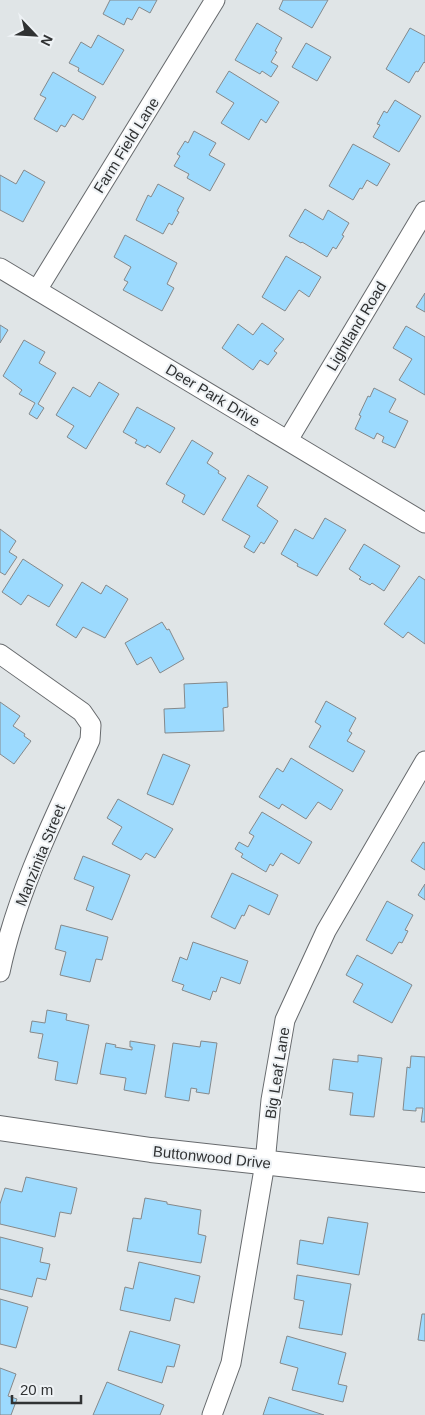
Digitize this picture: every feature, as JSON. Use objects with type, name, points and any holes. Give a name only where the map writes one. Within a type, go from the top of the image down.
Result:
[{"type":"street","name":"Farm Field Lane","points":[[38,290],[215,0]]},
{"type":"street","name":"Lightland Road","points":[[288,440],[425,210]]},
{"type":"street","name":"Deer Park Drive","points":[[0,268],[425,523]]},
{"type":"street","name":"Manzinita Street","points":[[0,654],[82,712],[91,725],[90,740],[32,866],[6,942],[0,972]]},
{"type":"street","name":"Big Leaf Lane","points":[[212,1415],[231,1363],[265,1163],[271,1100],[285,1020],[326,931],[425,761]]},
{"type":"street","name":"Buttonwood Drive","points":[[0,1128],[151,1150],[425,1180]]},
{"type":"building","points":[[110,0],[157,0],[150,13],[139,7],[132,20],[127,18],[124,25],[103,14]]},
{"type":"building","points":[[283,0],[328,0],[312,28],[279,9]]},
{"type":"building","points":[[257,23],[282,38],[271,62],[278,66],[271,77],[262,71],[260,74],[235,60]]},
{"type":"building","points":[[410,28],[425,36],[425,63],[418,72],[416,71],[409,83],[386,69]]},
{"type":"building","points":[[98,35],[124,50],[103,85],[78,71],[79,68],[69,63],[81,42],[91,48]]},
{"type":"building","points":[[306,43],[331,57],[317,81],[292,67]]},
{"type":"building","points":[[229,71],[279,102],[266,123],[261,119],[249,140],[221,123],[234,103],[216,92]]},
{"type":"building","points":[[53,72],[96,97],[83,120],[73,114],[65,127],[61,125],[57,132],[34,119],[46,98],[40,95]]},
{"type":"building","points":[[395,100],[421,116],[399,152],[373,137],[380,125],[377,124],[384,111],[387,113]]},
{"type":"building","points":[[194,131],[216,143],[209,155],[225,164],[210,191],[187,178],[189,174],[174,166],[180,156],[177,154],[185,141],[188,143]]},
{"type":"building","points":[[353,144],[390,164],[377,186],[367,180],[353,200],[329,186]]},
{"type":"building","points":[[24,170],[45,182],[23,222],[0,210],[0,175],[16,184]]},
{"type":"building","points":[[158,184],[184,198],[172,225],[169,223],[163,234],[136,220],[148,195],[151,197]]},
{"type":"building","points":[[305,209],[323,220],[328,210],[349,223],[336,249],[333,247],[327,257],[289,236]]},
{"type":"building","points":[[125,235],[177,263],[167,284],[174,288],[162,311],[123,290],[128,282],[124,280],[131,267],[114,257]]},
{"type":"building","points":[[286,256],[321,277],[309,297],[299,290],[285,311],[262,297]]},
{"type":"building","points":[[425,293],[425,312],[416,307]]},
{"type":"building","points":[[262,323],[284,339],[274,351],[277,353],[268,365],[260,360],[253,370],[222,348],[238,324],[253,335]]},
{"type":"building","points":[[0,325],[8,330],[0,343]]},
{"type":"building","points":[[406,326],[425,337],[425,395],[399,380],[412,359],[393,348]]},
{"type":"building","points":[[24,340],[45,352],[39,363],[56,373],[38,404],[44,408],[37,419],[29,414],[35,403],[19,394],[22,390],[3,376]]},
{"type":"building","points":[[99,382],[119,394],[86,449],[67,437],[74,426],[56,415],[73,387],[90,397]]},
{"type":"building","points":[[374,388],[396,399],[389,412],[408,421],[395,448],[382,442],[384,437],[377,433],[374,439],[355,429],[361,416],[359,415]]},
{"type":"building","points":[[137,407],[175,428],[160,453],[147,445],[145,448],[135,443],[137,440],[123,432]]},
{"type":"building","points":[[192,440],[213,453],[207,463],[226,478],[204,515],[182,502],[185,495],[166,484]]},
{"type":"building","points":[[248,475],[268,487],[257,506],[278,521],[264,544],[261,542],[254,553],[244,547],[250,536],[222,520]]},
{"type":"building","points":[[325,518],[346,530],[317,576],[297,566],[298,564],[281,554],[295,529],[313,539]]},
{"type":"building","points":[[0,529],[16,541],[9,552],[17,557],[5,575],[0,572]]},
{"type":"building","points":[[364,544],[400,566],[384,591],[372,583],[370,585],[359,579],[361,577],[349,569]]},
{"type":"building","points":[[23,559],[63,585],[49,607],[28,595],[21,605],[2,592]]},
{"type":"building","points":[[419,576],[425,580],[425,644],[408,632],[403,638],[384,624]]},
{"type":"building","points":[[82,582],[101,594],[106,585],[128,599],[105,638],[83,627],[76,638],[56,625]]},
{"type":"building","points":[[162,622],[167,630],[169,629],[184,659],[160,673],[151,657],[137,665],[125,643]]},
{"type":"building","points":[[227,682],[228,707],[223,708],[224,731],[165,733],[164,709],[185,708],[184,684]]},
{"type":"building","points":[[326,701],[356,718],[349,731],[352,733],[347,741],[365,751],[353,772],[309,747],[321,726],[315,722]]},
{"type":"building","points":[[0,702],[20,716],[13,726],[25,734],[24,736],[31,741],[14,764],[0,754]]},
{"type":"building","points":[[163,754],[190,765],[173,805],[147,794]]},
{"type":"building","points":[[291,758],[343,790],[331,810],[318,802],[306,819],[282,804],[279,809],[259,797],[277,768],[283,772]]},
{"type":"building","points":[[118,799],[173,829],[155,858],[146,853],[141,860],[112,844],[122,827],[107,818]]},
{"type":"building","points":[[262,812],[312,842],[299,864],[281,853],[273,866],[270,864],[266,872],[241,857],[243,854],[235,849],[239,842],[248,847],[254,836],[249,833]]},
{"type":"building","points":[[423,842],[425,843],[425,870],[411,861]]},
{"type":"building","points":[[83,856],[130,875],[112,920],[86,910],[94,887],[74,879]]},
{"type":"building","points":[[232,873],[278,895],[269,915],[249,905],[235,929],[211,917]]},
{"type":"building","points":[[425,884],[425,900],[418,895]]},
{"type":"building","points":[[387,901],[413,915],[405,930],[408,931],[402,943],[399,942],[392,954],[366,940]]},
{"type":"building","points":[[61,925],[108,937],[102,960],[96,959],[90,982],[60,975],[66,952],[55,949]]},
{"type":"building","points":[[193,942],[248,961],[240,984],[221,977],[216,992],[213,991],[210,1000],[182,990],[184,985],[172,981],[180,957],[187,960]]},
{"type":"building","points":[[357,955],[412,985],[392,1023],[353,1002],[363,984],[346,975]]},
{"type":"building","points":[[47,1010],[67,1014],[66,1020],[89,1025],[77,1084],[55,1080],[58,1062],[38,1058],[43,1034],[30,1032],[32,1021],[45,1023]]},
{"type":"building","points":[[130,1041],[155,1045],[146,1094],[124,1090],[126,1078],[100,1074],[106,1043],[116,1045],[115,1047],[132,1050]]},
{"type":"building","points":[[201,1041],[217,1043],[209,1094],[196,1092],[197,1089],[191,1088],[189,1101],[165,1097],[173,1043],[200,1047]]},
{"type":"building","points":[[358,1055],[382,1058],[374,1117],[350,1115],[353,1093],[329,1090],[333,1059],[358,1062]]},
{"type":"building","points":[[411,1056],[425,1057],[425,1122],[421,1122],[423,1108],[416,1108],[416,1111],[403,1110],[407,1067],[410,1068]]},
{"type":"building","points":[[26,1177],[77,1188],[71,1214],[60,1212],[55,1237],[0,1224],[0,1204],[5,1188],[22,1192]]},
{"type":"building","points":[[145,1198],[201,1210],[198,1234],[206,1236],[201,1263],[127,1251],[133,1218],[141,1219]]},
{"type":"building","points":[[328,1217],[368,1223],[359,1275],[297,1264],[300,1240],[323,1244]]},
{"type":"building","points":[[0,1237],[43,1248],[40,1262],[50,1264],[46,1280],[37,1278],[32,1297],[0,1289]]},
{"type":"building","points":[[139,1262],[200,1276],[194,1303],[175,1298],[170,1321],[120,1310],[125,1287],[133,1289]]},
{"type":"building","points":[[297,1275],[351,1284],[342,1335],[299,1328],[304,1301],[294,1299]]},
{"type":"building","points":[[0,1299],[28,1307],[16,1348],[0,1344]]},
{"type":"building","points":[[422,1314],[425,1314],[425,1341],[418,1340]]},
{"type":"building","points":[[130,1331],[180,1345],[174,1367],[167,1366],[162,1383],[118,1370]]},
{"type":"building","points":[[287,1336],[346,1353],[338,1384],[347,1386],[343,1402],[292,1390],[298,1368],[280,1363]]},
{"type":"building","points":[[0,1368],[16,1374],[8,1396],[17,1399],[11,1415],[0,1415]]},
{"type":"building","points":[[107,1382],[164,1405],[160,1415],[93,1415]]},
{"type":"building","points":[[269,1397],[324,1415],[263,1415]]}]
